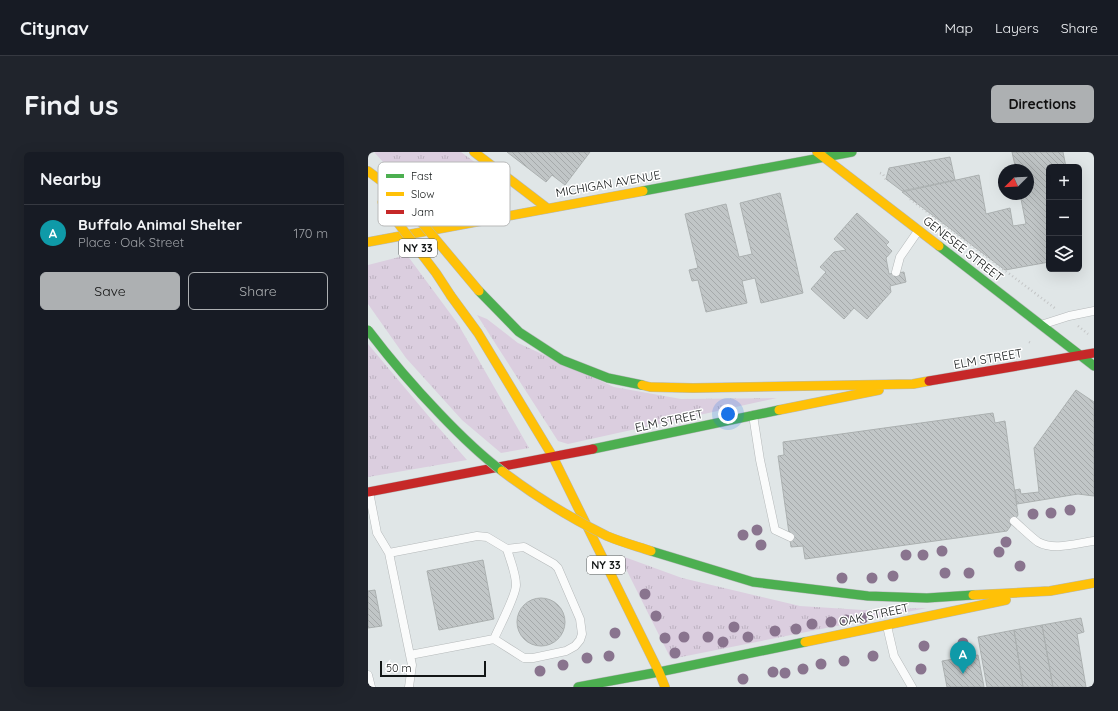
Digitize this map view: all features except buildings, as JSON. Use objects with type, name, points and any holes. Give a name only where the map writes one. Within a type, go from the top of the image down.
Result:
[{"type":"main road","points":[[474,152],[487,162]]},
{"type":"main road","name":"MICHIGAN AVENUE","points":[[510,215],[821,155],[852,152]]},
{"type":"main road","name":"GENESEE STREET","points":[[821,155],[1094,366]]},
{"type":"main road","points":[[368,171],[378,178]]},
{"type":"main road","name":"NY 33","points":[[368,171],[378,193]]},
{"type":"main road","points":[[510,180],[547,208]]},
{"type":"main road","name":"NY 33","points":[[400,226],[478,333],[553,457],[665,687]]},
{"type":"main road","points":[[425,226],[479,291],[519,332],[562,360],[608,378],[650,386],[693,388],[913,384]]},
{"type":"main road","name":"MICHIGAN AVENUE","points":[[368,242],[452,226]]},
{"type":"main road","points":[[368,330],[421,395],[485,457],[520,484],[559,510],[609,536],[651,552],[753,582],[868,596],[927,598],[1050,591]]},
{"type":"main road","name":"ELM STREET","points":[[369,492],[553,457],[753,415],[913,384],[1094,353]]},
{"type":"main road","name":"OAK STREET","points":[[578,687],[612,684],[659,672],[1094,583]]},
{"type":"lane","points":[[896,272],[900,258],[918,230]]},
{"type":"lane","points":[[1041,325],[1066,317],[1094,311]]},
{"type":"lane","points":[[753,415],[760,460],[775,530],[790,537]]},
{"type":"lane","points":[[369,492],[377,533],[389,553],[410,655],[412,665],[409,687]]},
{"type":"lane","points":[[1014,521],[1037,541],[1045,545],[1053,546],[1094,541]]},
{"type":"lane","points":[[389,553],[477,536],[487,537],[507,549],[524,547],[554,564],[558,568],[580,619],[582,634],[580,640],[571,649],[529,658],[521,657],[494,639],[410,655]]},
{"type":"lane","points":[[494,639],[515,588],[514,575],[507,549]]},
{"type":"lane","points":[[886,625],[894,656],[912,687]]},
{"type":"lane","points":[[368,675],[371,687]]},
{"type":"path","points":[[880,173],[883,174],[885,180],[891,185]]},
{"type":"path","points":[[904,195],[1088,334],[1085,335]]},
{"type":"green space","points":[[374,152],[461,152],[475,162],[383,162]]},
{"type":"green space","points":[[407,255],[458,324],[529,448],[501,453],[462,420],[406,358],[368,304],[368,265]]},
{"type":"green space","points":[[477,315],[487,319],[518,343],[614,387],[681,399],[777,398],[568,444],[558,441]]},
{"type":"green space","points":[[368,344],[431,419],[467,460],[368,477]]},
{"type":"green space","points":[[619,555],[682,578],[800,606],[863,610],[927,608],[671,659]]},
{"type":"traffic: fast","points":[[643,191],[852,152]]},
{"type":"traffic: fast","points":[[939,246],[1094,366]]},
{"type":"traffic: fast","points":[[479,291],[519,332],[562,360],[608,378],[642,385]]},
{"type":"traffic: fast","points":[[368,330],[402,373],[439,413],[469,444],[502,471]]},
{"type":"traffic: fast","points":[[593,449],[779,410]]},
{"type":"traffic: fast","points":[[651,551],[753,582],[868,596],[927,598],[973,595]]},
{"type":"traffic: fast","points":[[578,687],[805,642]]},
{"type":"traffic: slow","points":[[474,152],[487,162]]},
{"type":"traffic: slow","points":[[817,152],[939,246]]},
{"type":"traffic: slow","points":[[368,171],[378,178]]},
{"type":"traffic: slow","points":[[510,180],[547,208]]},
{"type":"traffic: slow","points":[[510,216],[643,191]]},
{"type":"traffic: slow","points":[[400,226],[436,273],[451,296]]},
{"type":"traffic: slow","points":[[425,226],[479,291]]},
{"type":"traffic: slow","points":[[368,242],[454,226]]},
{"type":"traffic: slow","points":[[451,296],[478,333],[553,457]]},
{"type":"traffic: slow","points":[[642,385],[650,387],[693,388],[913,384],[929,381]]},
{"type":"traffic: slow","points":[[779,410],[879,390]]},
{"type":"traffic: slow","points":[[553,457],[665,687]]},
{"type":"traffic: slow","points":[[502,471],[553,506],[593,529],[612,538],[651,551]]},
{"type":"traffic: slow","points":[[973,595],[1050,591],[1094,583]]},
{"type":"traffic: slow","points":[[805,642],[1006,600]]},
{"type":"traffic: jam","points":[[929,381],[1094,353]]},
{"type":"traffic: jam","points":[[368,492],[593,449]]},
{"type":"place","name":"Buffalo Animal Shelter","points":[[963,674]]}]
